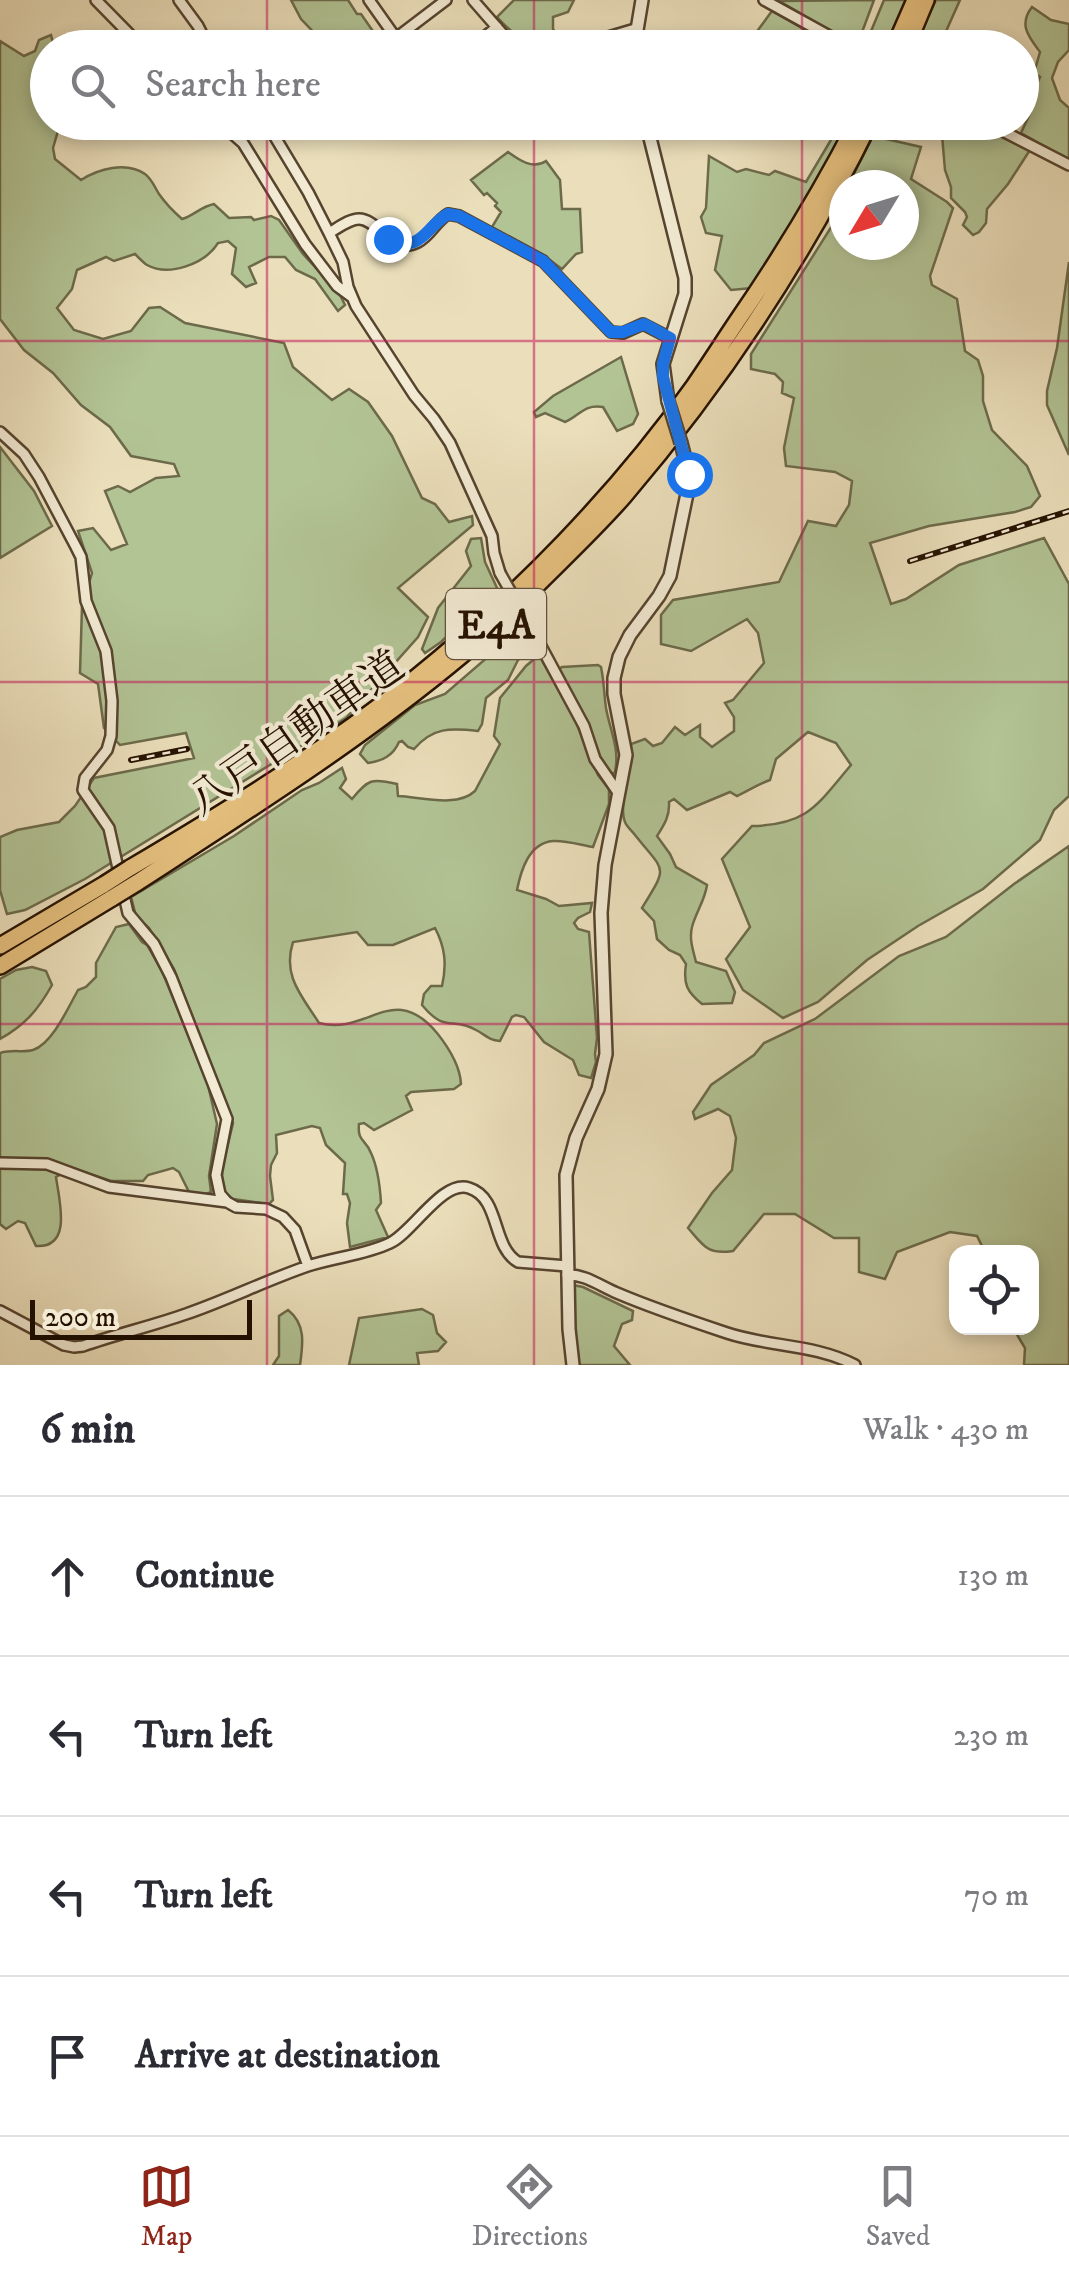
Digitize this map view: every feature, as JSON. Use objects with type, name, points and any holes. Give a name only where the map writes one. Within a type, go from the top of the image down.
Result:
[{"type":"highway","points":[[902,30],[915,0]]},
{"type":"highway","points":[[914,30],[926,0]]},
{"type":"highway","name":"八戸自動車道","points":[[0,966],[360,720],[457,643],[554,550],[611,490],[693,387],[813,205],[847,140]]},
{"type":"highway","name":"八戸自動車道","points":[[134,875],[324,761],[420,688],[465,653],[622,498],[704,395],[759,316],[800,254],[860,140]]},
{"type":"highway","name":"八戸自動車道","points":[[0,946],[109,891]]},
{"type":"street","points":[[96,0],[125,30]]},
{"type":"street","points":[[179,0],[200,30]]},
{"type":"street","points":[[368,0],[390,30]]},
{"type":"street","points":[[407,30],[446,0]]},
{"type":"street","points":[[473,0],[500,30]]},
{"type":"street","points":[[635,30],[642,0]]},
{"type":"street","points":[[764,0],[819,30]]},
{"type":"street","points":[[493,30],[497,27]]},
{"type":"street","points":[[240,140],[305,244],[338,286],[352,296]]},
{"type":"street","points":[[277,140],[329,233],[352,296],[414,395],[444,432],[492,536],[500,573],[584,726],[595,759],[619,794]]},
{"type":"street","points":[[573,1365],[569,1345],[566,1175],[576,1138],[598,1089],[606,1054],[600,913],[626,754],[614,678],[630,635],[670,576],[689,484],[663,377],[686,278],[651,140]]},
{"type":"street","points":[[1020,140],[1069,165]]},
{"type":"street","points":[[329,233],[358,219],[373,225],[388,239],[409,244],[417,242],[448,214],[459,216],[543,261],[611,332],[644,324],[670,338]]},
{"type":"street","points":[[0,432],[24,454],[40,477],[81,558],[86,600],[106,650],[112,702],[107,750],[85,778],[83,790],[109,828],[128,912],[154,944],[171,978],[227,1119],[216,1175],[220,1194],[227,1202]]},
{"type":"street","points":[[0,1164],[47,1164],[109,1187],[266,1209],[284,1217],[296,1230],[308,1266]]},
{"type":"street","points":[[0,1311],[74,1348],[185,1314],[308,1266],[390,1244],[459,1186],[473,1189],[486,1201],[503,1246],[518,1262],[567,1270],[620,1294],[728,1333],[820,1351],[855,1365]]},
{"type":"green space","points":[[291,0],[348,0],[372,30],[312,30]]},
{"type":"green space","points":[[514,0],[574,0],[568,12],[553,17],[554,30],[511,30],[497,17]]},
{"type":"green space","points":[[874,0],[863,30],[830,30],[779,1]]},
{"type":"green space","points":[[884,0],[908,0],[894,30],[872,30]]},
{"type":"green space","points":[[936,0],[960,0],[947,30],[922,30]]},
{"type":"green space","points":[[1032,7],[1051,20],[1069,24],[1069,50],[1058,62],[1052,78],[1060,100],[1069,108],[1069,160],[1033,140],[1039,140],[1040,52],[1039,30],[1027,30],[1025,25]]},
{"type":"green space","points":[[772,11],[805,30],[758,30]]},
{"type":"green space","points":[[0,41],[24,56],[30,53],[30,140],[55,140],[55,159],[81,180],[112,168],[129,168],[150,178],[164,201],[182,219],[214,204],[229,218],[254,220],[271,216],[279,220],[345,305],[338,311],[315,279],[296,270],[285,257],[269,257],[249,267],[256,283],[246,287],[232,274],[236,248],[228,241],[218,243],[196,262],[176,269],[156,268],[135,254],[114,261],[106,257],[77,270],[72,289],[57,308],[74,330],[103,339],[131,331],[149,308],[160,307],[185,323],[284,343],[293,367],[332,400],[349,389],[368,402],[392,436],[422,498],[435,504],[449,522],[472,516],[473,525],[398,588],[428,617],[418,637],[346,718],[85,879],[25,910],[7,914],[0,890],[0,837],[59,822],[94,778],[194,758],[186,733],[120,745],[104,728],[98,684],[80,673],[82,606],[92,573],[78,531],[93,528],[111,550],[127,544],[105,491],[118,486],[130,492],[156,478],[179,476],[174,464],[131,456],[110,427],[24,350],[0,319]]},
{"type":"green space","points":[[831,140],[841,140],[752,288],[731,290],[715,270],[722,236],[706,233],[701,217],[706,208],[709,156],[737,172],[746,169],[769,175],[775,171],[806,182]]},
{"type":"green space","points":[[871,140],[921,147],[914,170],[856,170]]},
{"type":"green space","points":[[942,140],[1010,140],[1030,150],[987,209],[986,223],[973,235],[963,225],[965,212],[951,198]]},
{"type":"green space","points":[[508,152],[531,164],[546,161],[560,180],[562,209],[580,209],[582,252],[562,269],[492,227],[501,212],[495,206],[497,203],[471,180]]},
{"type":"green space","points":[[919,184],[947,202],[953,208],[930,276],[932,285],[957,299],[965,351],[978,360],[983,376],[983,401],[992,430],[1027,466],[1040,496],[1031,507],[1015,512],[929,526],[870,543],[891,604],[906,599],[959,565],[1044,538],[1069,584],[1069,796],[1054,810],[1040,840],[983,889],[867,960],[818,1002],[783,1018],[743,990],[726,959],[750,927],[722,859],[752,826],[786,822],[820,802],[851,765],[836,743],[808,732],[776,759],[770,780],[737,796],[730,792],[687,810],[674,799],[669,802],[657,836],[676,867],[707,885],[691,931],[696,962],[726,971],[735,992],[732,1003],[702,1004],[697,1000],[686,982],[686,964],[657,939],[654,921],[642,908],[657,883],[660,869],[623,815],[631,744],[645,739],[653,746],[662,743],[675,727],[685,735],[700,725],[700,737],[712,747],[734,731],[734,717],[725,703],[733,700],[764,663],[758,633],[747,619],[691,651],[661,644],[661,615],[673,600],[779,582],[808,521],[836,526],[849,505],[852,481],[835,472],[786,466],[784,448],[794,398],[782,393],[783,382],[775,374],[751,369],[751,354],[829,231],[829,260],[919,260]]},
{"type":"green space","points":[[1069,262],[1069,455],[1047,405],[1047,391]]},
{"type":"green space","points":[[621,357],[638,414],[633,424],[617,431],[603,407],[586,409],[565,422],[545,413],[536,417],[534,412],[553,396]]},
{"type":"green space","points":[[0,447],[34,491],[52,526],[0,558]]},
{"type":"green space","points":[[481,538],[485,562],[497,588],[425,653],[422,649],[438,608],[471,566],[466,551],[471,539]]},
{"type":"green space","points":[[522,629],[535,649],[518,660],[508,680],[486,698],[478,731],[443,731],[428,736],[414,749],[402,741],[390,754],[368,763],[360,754],[365,745],[415,705],[445,694],[494,648]]},
{"type":"green space","points":[[539,655],[575,720],[598,775],[609,789],[609,804],[593,847],[558,841],[545,843],[532,852],[517,890],[559,906],[592,903],[590,912],[574,923],[578,929],[589,932],[597,1038],[591,1078],[579,1075],[573,1060],[544,1042],[524,1017],[512,1017],[500,1041],[430,1014],[422,1005],[424,994],[431,986],[442,986],[444,970],[443,949],[435,928],[393,945],[368,945],[357,932],[293,942],[292,975],[319,1023],[352,1023],[393,1010],[407,1011],[437,1033],[456,1063],[461,1084],[454,1089],[411,1092],[406,1096],[412,1110],[374,1130],[359,1124],[359,1134],[377,1171],[381,1203],[376,1210],[388,1237],[350,1247],[350,1203],[347,1194],[343,1194],[345,1163],[326,1145],[320,1128],[312,1126],[276,1135],[277,1153],[270,1176],[273,1200],[269,1204],[233,1199],[222,1185],[222,1169],[233,1123],[174,969],[149,928],[136,916],[131,897],[342,768],[346,779],[340,788],[352,799],[376,781],[397,784],[398,796],[449,800],[467,796],[475,791],[500,744],[494,736],[500,698]]},
{"type":"green space","points":[[598,665],[615,747],[615,772],[611,774],[598,760],[559,669]]},
{"type":"green space","points":[[1069,846],[1069,1365],[1024,1365],[1025,1348],[1017,1335],[1039,1335],[1039,1245],[982,1245],[977,1236],[950,1232],[897,1252],[885,1279],[859,1272],[859,1238],[834,1238],[795,1214],[764,1214],[733,1251],[712,1250],[688,1228],[732,1170],[736,1138],[730,1116],[718,1109],[695,1119],[693,1112],[711,1085],[754,1055],[764,1043],[815,1019],[899,956],[946,937]]},
{"type":"green space","points":[[129,924],[162,971],[207,1081],[217,1124],[209,1176],[211,1192],[189,1192],[173,1168],[148,1175],[143,1181],[111,1181],[73,1168],[56,1177],[61,1209],[59,1231],[48,1245],[36,1246],[25,1223],[18,1221],[6,1229],[0,1224],[0,1053],[33,1050],[47,1041],[78,990],[96,977],[96,963],[116,927]]},
{"type":"green space","points":[[32,967],[46,971],[52,985],[30,1016],[0,1039],[0,979]]},
{"type":"green space","points":[[573,1285],[633,1311],[632,1320],[622,1324],[614,1346],[630,1365],[579,1365]]},
{"type":"green space","points":[[422,1309],[433,1315],[437,1333],[446,1342],[438,1351],[417,1353],[419,1365],[349,1365],[359,1318]]},
{"type":"green space","points":[[288,1310],[300,1328],[300,1365],[273,1365],[279,1356],[279,1316]]},
{"type":"railway","points":[[910,561],[1069,511]]},
{"type":"railway","points":[[131,760],[187,749]]},
{"type":"route","points":[[388,239],[396,243],[417,242],[448,214],[459,216],[543,261],[611,332],[617,334],[644,324],[670,338],[663,377],[689,474]]}]
